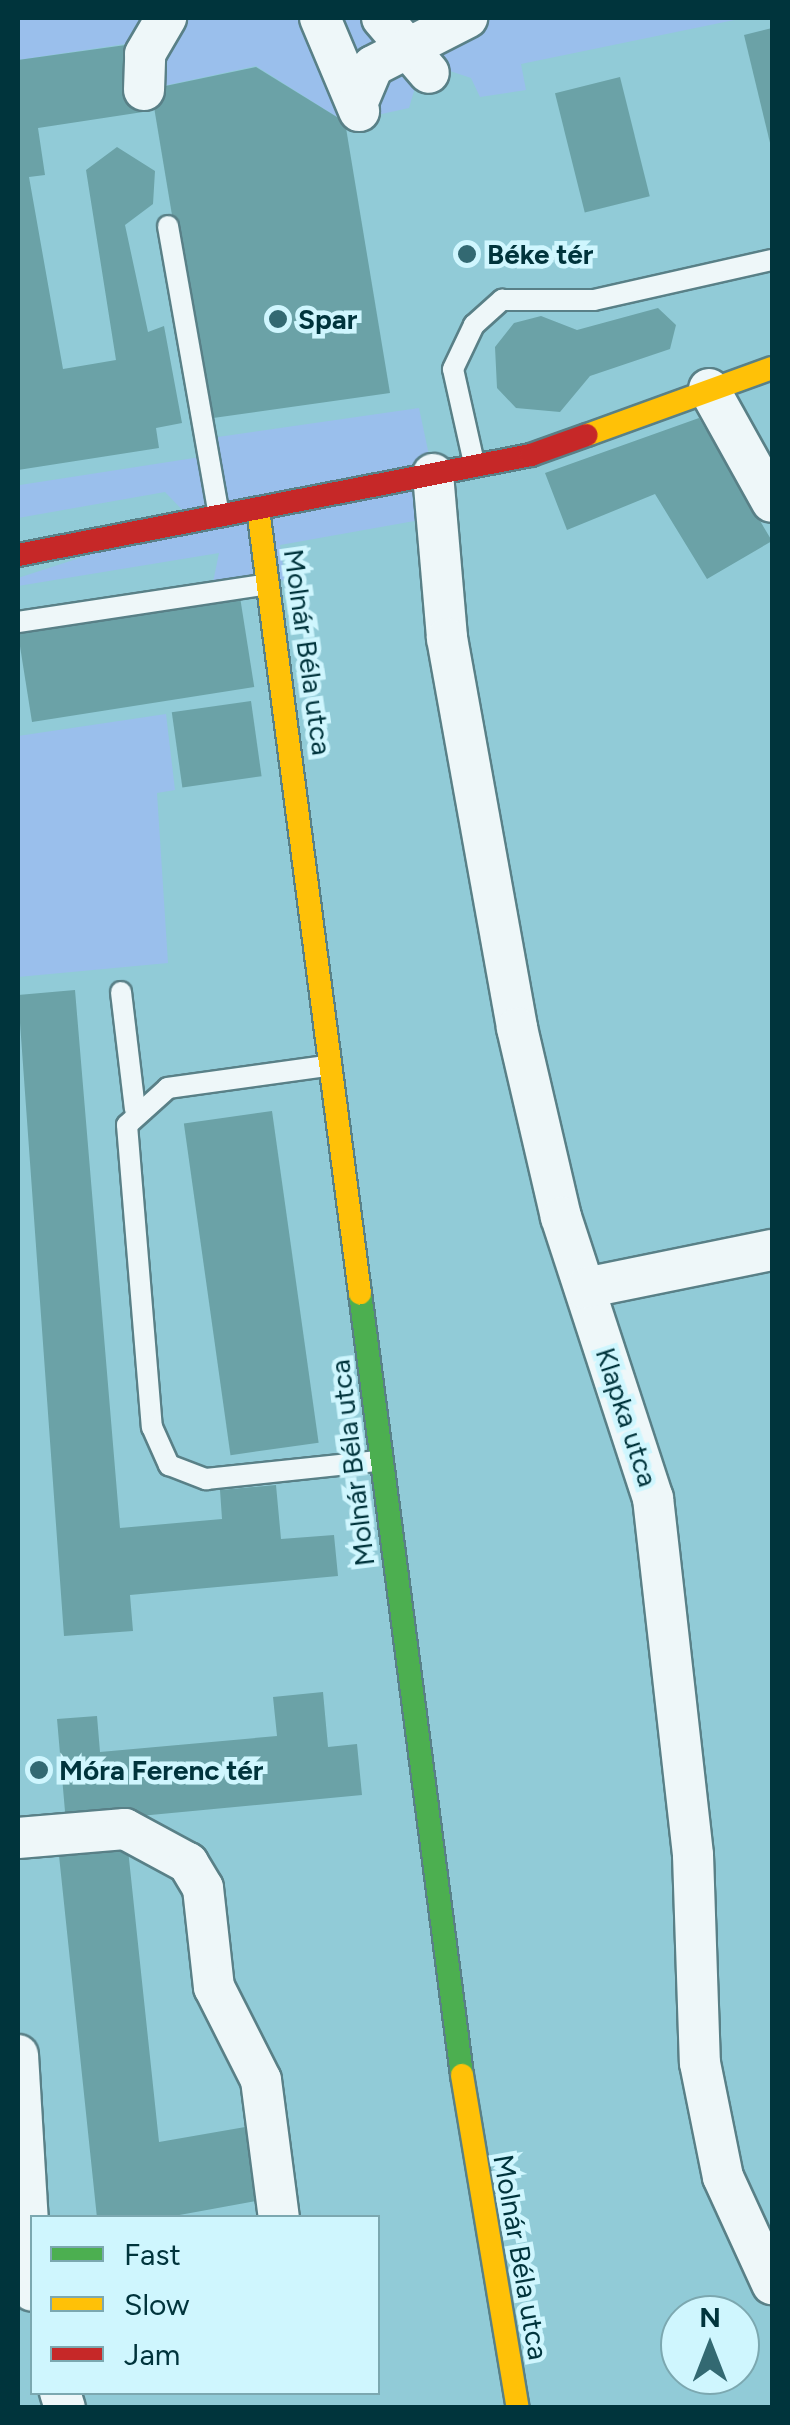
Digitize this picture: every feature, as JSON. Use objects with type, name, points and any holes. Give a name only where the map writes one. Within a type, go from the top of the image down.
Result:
[{"type":"street","points":[[320,18],[359,110],[373,66],[407,45],[466,18]]},
{"type":"street","points":[[144,90],[168,22]]},
{"type":"street","points":[[18,555],[530,456],[772,368]]},
{"type":"street","points":[[708,389],[772,502]]},
{"type":"street","name":"Klapka utca","points":[[433,474],[439,554],[517,1028],[585,1288],[653,1498],[693,1855],[700,2063],[723,2177],[772,2284]]},
{"type":"street","name":"Molnár Béla utca","points":[[258,509],[492,2288],[518,2408]]},
{"type":"street","points":[[585,1288],[772,1250]]},
{"type":"street","points":[[18,1838],[124,1829],[188,1862],[203,1888],[214,1987],[261,2080],[278,2215]]},
{"type":"street","points":[[18,2055],[30,2256]]},
{"type":"lane","points":[[168,226],[220,516]]},
{"type":"lane","points":[[475,466],[453,369],[474,324],[502,300],[594,300],[772,260]]},
{"type":"lane","points":[[18,622],[269,583]]},
{"type":"lane","points":[[121,992],[135,1109],[126,1160],[152,1427],[169,1464],[206,1480],[382,1460]]},
{"type":"lane","points":[[135,1109],[168,1088],[333,1065]]},
{"type":"shaded area","points":[[18,18],[744,18],[521,64],[526,90],[480,97],[471,78],[447,70],[417,81],[409,108],[345,122],[256,66],[140,91],[132,43],[18,60]]},
{"type":"shaded area","points":[[419,408],[433,474],[420,520],[280,545],[285,580],[211,592],[219,553],[18,586],[18,578],[193,521],[165,492],[18,518],[18,476],[20,485],[207,456],[204,439]]},
{"type":"shaded area","points":[[166,714],[175,790],[157,793],[168,963],[18,977],[18,736]]},
{"type":"building","points":[[772,28],[772,147],[771,147],[744,35]]},
{"type":"building","points":[[133,44],[143,112],[38,128],[45,175],[29,177],[63,369],[116,360],[86,170],[117,147],[155,171],[153,204],[125,225],[148,332],[164,326],[182,423],[156,428],[159,448],[18,470],[18,60]]},
{"type":"building","points":[[256,67],[345,122],[390,393],[206,419],[151,89]]},
{"type":"building","points":[[620,77],[650,196],[585,213],[555,93]]},
{"type":"building","points":[[658,308],[676,325],[670,349],[590,376],[560,412],[516,408],[497,388],[495,347],[514,323],[541,316],[577,330]]},
{"type":"building","points":[[699,418],[772,541],[707,579],[655,494],[567,530],[545,473]]},
{"type":"building","points":[[240,597],[254,687],[32,722],[18,632]]},
{"type":"building","points":[[251,701],[262,776],[182,787],[172,712]]},
{"type":"building","points":[[75,990],[120,1528],[222,1519],[220,1490],[276,1485],[281,1539],[334,1535],[338,1576],[130,1595],[133,1631],[64,1636],[18,995]]},
{"type":"building","points":[[272,1111],[319,1443],[230,1455],[184,1123]]},
{"type":"building","points":[[323,1692],[328,1747],[357,1744],[362,1795],[66,1823],[57,1719],[97,1716],[100,1752],[277,1736],[273,1697]]},
{"type":"building","points":[[127,1840],[159,2142],[251,2126],[262,2200],[180,2215],[97,2215],[58,1846]]},
{"type":"traffic: fast","points":[[360,1293],[462,2075]]},
{"type":"traffic: slow","points":[[587,435],[772,368]]},
{"type":"traffic: slow","points":[[258,509],[360,1293]]},
{"type":"traffic: slow","points":[[462,2075],[518,2408]]},
{"type":"traffic: jam","points":[[18,555],[531,455],[587,435]]},
{"type":"place","name":"Béke tér","points":[[467,254]]},
{"type":"place","name":"Spar","points":[[278,319]]},
{"type":"place","name":"Móra Ferenc tér","points":[[39,1770]]}]
